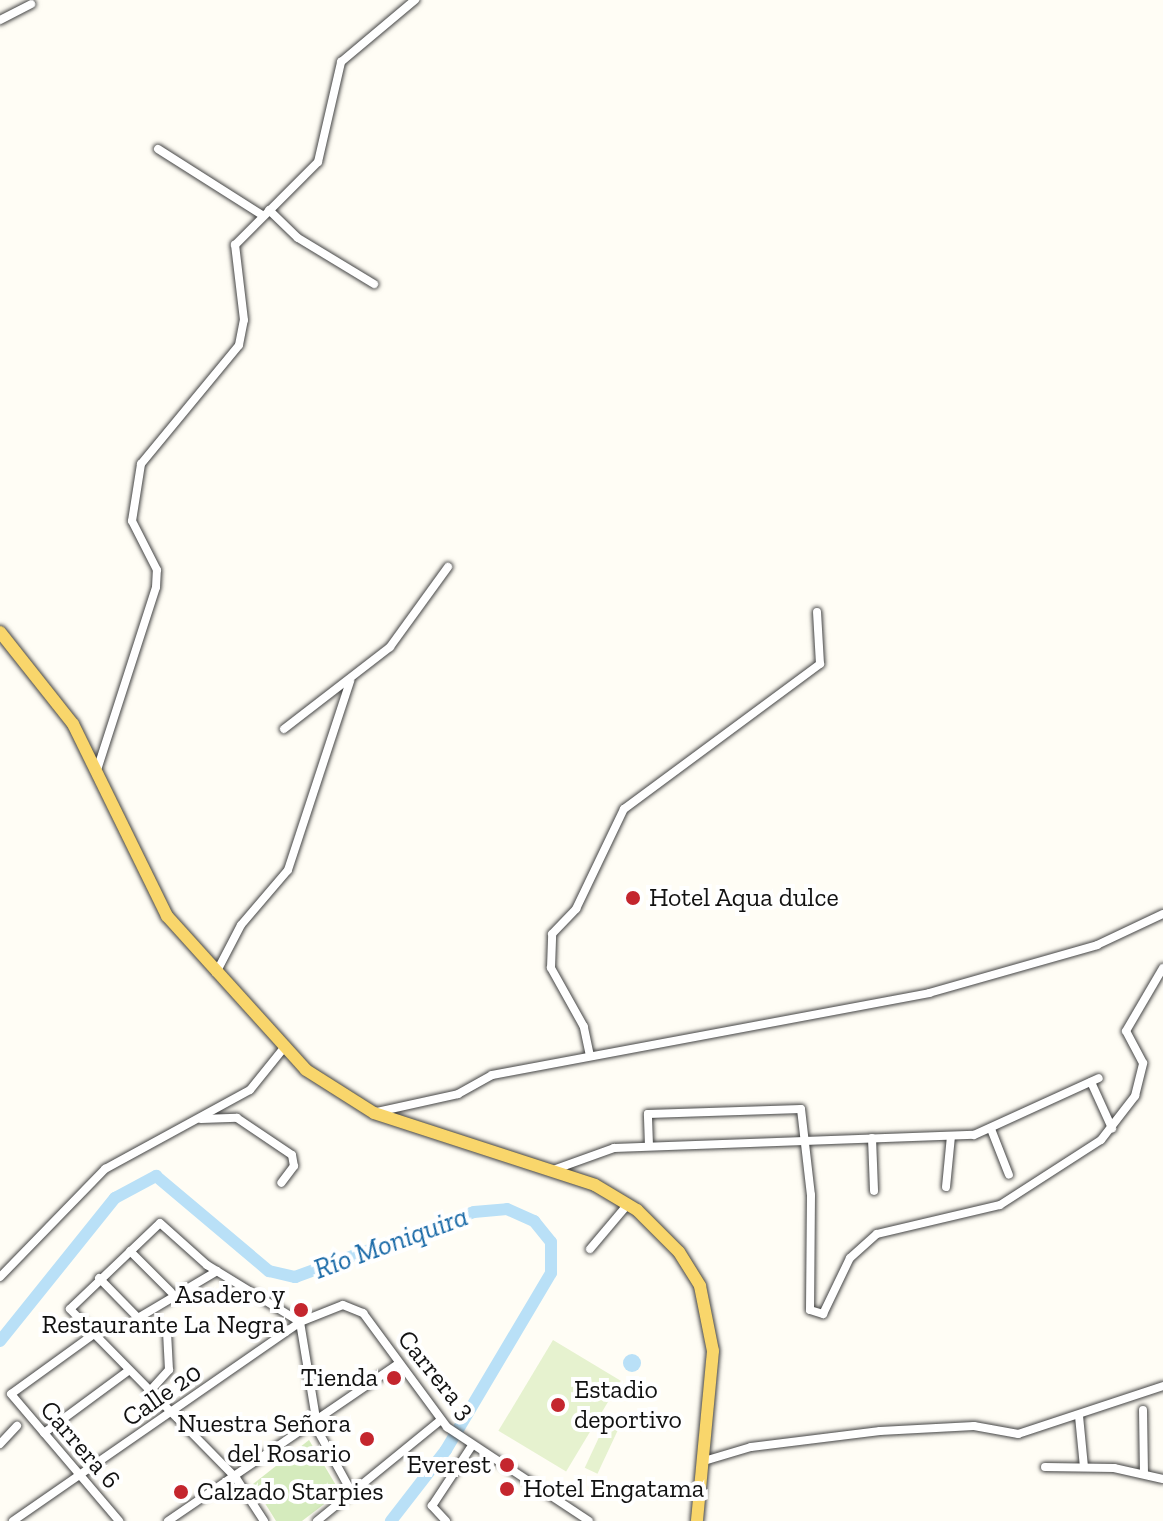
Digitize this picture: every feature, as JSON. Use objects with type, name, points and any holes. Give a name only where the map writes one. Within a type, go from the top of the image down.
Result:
[{"type":"main road","points":[[0,632],[51,690],[97,770],[167,916],[215,976],[283,1049],[374,1113],[553,1170],[628,1204],[679,1252],[705,1304],[713,1361],[697,1521]]},
{"type":"street","points":[[97,770],[157,579],[132,521],[135,481],[166,427],[239,345],[244,324],[234,250],[265,213],[322,156],[341,62],[415,0]]},
{"type":"street","points":[[0,20],[31,4]]},
{"type":"street","points":[[158,149],[265,213],[298,238],[374,284]]},
{"type":"street","points":[[284,729],[350,681],[401,635],[448,567]]},
{"type":"street","points":[[590,1056],[584,1027],[551,968],[552,934],[576,909],[624,809],[820,664],[817,612]]},
{"type":"street","points":[[215,976],[241,925],[288,870],[350,681]]},
{"type":"street","points":[[374,1113],[458,1094],[492,1075],[859,1010],[1097,945],[1163,914]]},
{"type":"street","points":[[649,1146],[648,1114],[801,1109],[810,1310],[819,1315],[850,1258],[877,1234],[1000,1205],[1112,1128],[1144,1071],[1127,1026],[1163,968]]},
{"type":"street","points":[[0,1277],[96,1176],[250,1090],[283,1049]]},
{"type":"street","points":[[553,1170],[614,1148],[951,1136],[991,1129],[1095,1080],[1112,1128]]},
{"type":"street","points":[[195,1120],[237,1118],[292,1155],[281,1183]]},
{"type":"street","points":[[991,1129],[1009,1175]]},
{"type":"street","points":[[946,1187],[951,1136]]},
{"type":"street","points":[[872,1138],[874,1191]]},
{"type":"street","points":[[590,1249],[628,1204]]},
{"type":"street","points":[[264,1521],[236,1478],[169,1414],[70,1309],[99,1278],[162,1223],[217,1271],[300,1322],[316,1418],[351,1491]]},
{"type":"street","points":[[130,1251],[171,1292]]},
{"type":"street","points":[[99,1278],[138,1318],[171,1292],[217,1271]]},
{"type":"street","name":"Calle 20","points":[[13,1521],[300,1322],[337,1305]]},
{"type":"street","name":"Carrera 3","points":[[337,1305],[363,1313],[397,1365],[444,1424],[471,1447],[589,1521]]},
{"type":"street","points":[[149,1392],[169,1370],[167,1332]]},
{"type":"street","name":"Carrera 6","points":[[94,1334],[11,1394],[119,1521]]},
{"type":"street","points":[[168,1521],[236,1478],[316,1418],[397,1365]]},
{"type":"street","points":[[44,1433],[128,1371]]},
{"type":"street","points":[[704,1461],[751,1447],[880,1431],[974,1426],[1018,1434],[1163,1386]]},
{"type":"street","points":[[1143,1410],[1144,1473]]},
{"type":"street","points":[[1079,1416],[1084,1467]]},
{"type":"street","points":[[317,1521],[351,1491],[444,1424]]},
{"type":"street","points":[[0,1444],[17,1426]]},
{"type":"street","points":[[446,1521],[432,1506],[471,1447]]},
{"type":"street","points":[[1045,1467],[1144,1473],[1163,1479]]},
{"type":"green space","name":"Estadio deportivo","points":[[553,1340],[621,1381],[566,1472],[498,1431]]},
{"type":"green space","points":[[608,1418],[621,1424],[597,1474],[585,1468]]},
{"type":"green space","points":[[309,1440],[340,1492],[302,1521],[276,1521],[253,1484]]},
{"type":"water","points":[[632,1354],[641,1363],[632,1372],[623,1363]]},
{"type":"waterway","name":"Río Moniquira","points":[[0,1341],[115,1198],[156,1176],[269,1271],[295,1277],[474,1212],[507,1209],[534,1221],[551,1242],[551,1273],[446,1450],[391,1521]]},
{"type":"place","name":"Hotel Aqua dulce","points":[[633,898]]},
{"type":"place","name":"Asadero y Restaurante La Negra","points":[[301,1310]]},
{"type":"place","name":"Tienda","points":[[394,1378]]},
{"type":"place","name":"Estadio deportivo","points":[[558,1405]]},
{"type":"place","name":"Nuestra Señora del Rosario","points":[[367,1439]]},
{"type":"place","name":"Everest","points":[[507,1465]]},
{"type":"place","name":"Hotel Engatama","points":[[507,1489]]},
{"type":"place","name":"Calzado Starpies","points":[[181,1492]]}]
